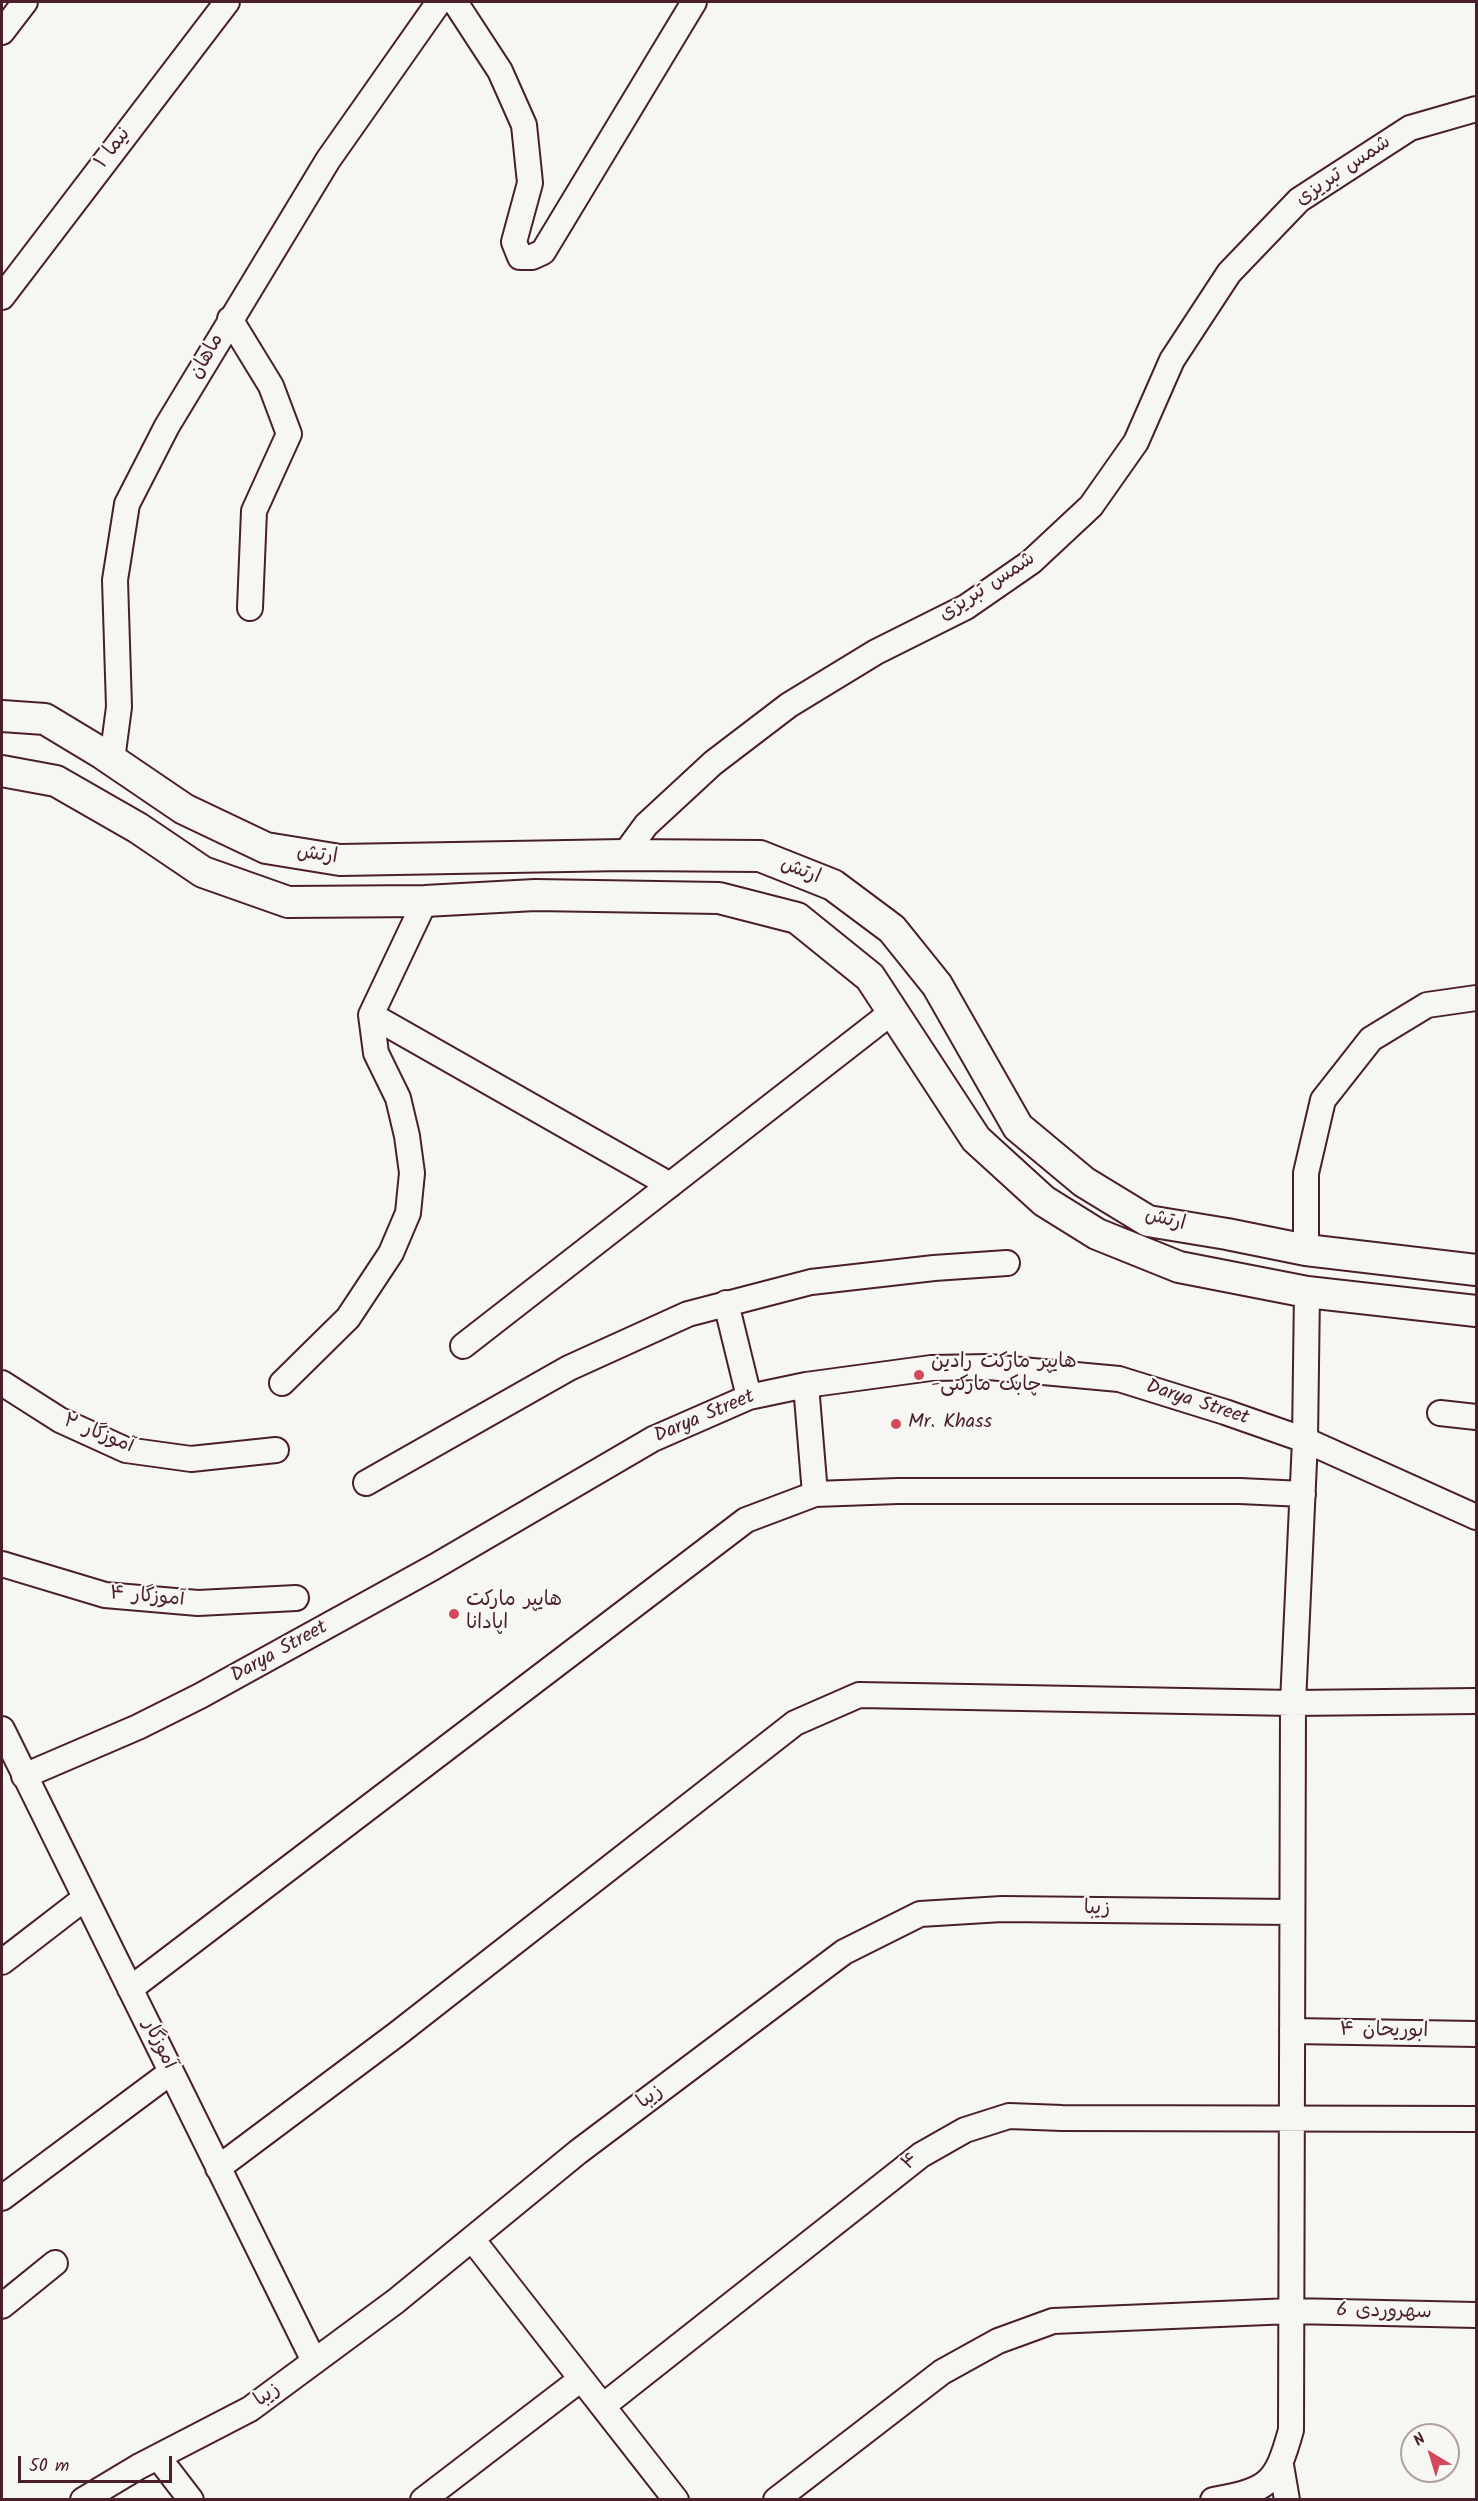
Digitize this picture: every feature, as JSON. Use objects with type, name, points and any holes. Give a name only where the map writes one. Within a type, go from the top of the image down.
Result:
[{"type":"main road","name":"ارتش","points":[[2,716],[45,719],[184,808],[266,848],[340,860],[624,855],[760,856],[833,885],[892,929],[937,985],[1018,1127],[1084,1182],[1148,1221],[1306,1250],[1476,1270]]},
{"type":"main road","name":"ارتش","points":[[2,771],[56,781],[138,828],[203,872],[288,902],[425,901],[535,895],[719,897],[797,918],[870,977],[976,1139],[1044,1201],[1097,1234],[1179,1267],[1307,1292],[1476,1311]]},
{"type":"street","points":[[2,32],[25,2]]},
{"type":"street","name":"نیما ۱","points":[[2,297],[227,2]]},
{"type":"street","name":"ماهان","points":[[112,760],[119,707],[115,580],[127,504],[167,426],[328,160],[439,2]]},
{"type":"street","points":[[455,2],[500,71],[524,125],[530,183],[514,242],[520,257],[532,257],[543,252],[694,2]]},
{"type":"street","name":"شمس تبریزی","points":[[624,855],[646,825],[713,763],[789,705],[876,652],[966,607],[1031,562],[1091,506],[1136,442],[1172,360],[1229,273],[1299,200],[1410,128],[1476,109]]},
{"type":"street","points":[[230,319],[271,386],[289,434],[254,510],[250,608]]},
{"type":"street","points":[[282,1383],[348,1318],[391,1253],[408,1212],[412,1173],[407,1136],[398,1098],[376,1053],[371,1015],[425,901]]},
{"type":"street","points":[[1306,1250],[1306,1173],[1323,1100],[1371,1039],[1427,1005],[1476,998]]},
{"type":"street","points":[[463,1346],[892,1012]]},
{"type":"street","points":[[371,1015],[670,1185]]},
{"type":"street","points":[[366,1483],[569,1368],[688,1314],[811,1282],[934,1268],[1007,1263]]},
{"type":"street","points":[[1213,2499],[1237,2495],[1262,2487],[1281,2465],[1291,2430],[1293,1703],[1305,1440],[1307,1292]]},
{"type":"street","points":[[726,1303],[749,1396]]},
{"type":"street","name":"Darya Street","points":[[24,1776],[138,1727],[200,1696],[414,1579],[653,1439],[749,1396],[806,1385],[942,1368],[989,1367],[1119,1379],[1305,1440],[1476,1517]]},
{"type":"street","name":"آموزگار ۲","points":[[2,1383],[60,1420],[126,1450],[191,1459],[276,1450]]},
{"type":"street","points":[[806,1385],[815,1494]]},
{"type":"street","points":[[1440,1413],[1476,1417]]},
{"type":"street","points":[[130,1989],[746,1520],[815,1494],[898,1491],[1240,1491],[1303,1494]]},
{"type":"street","name":"آموزگار ۴","points":[[2,1564],[105,1595],[198,1603],[296,1598]]},
{"type":"street","points":[[218,2168],[397,2034],[795,1723],[859,1695],[1293,1703],[1476,1701]]},
{"type":"street","name":"آموزگار","points":[[2,1729],[314,2361]]},
{"type":"street","points":[[2,1962],[85,1898]]},
{"type":"street","name":"زیبا","points":[[83,2499],[250,2409],[396,2301],[578,2152],[844,1952],[920,1914],[1002,1909],[1291,1912]]},
{"type":"street","name":"ابوریحان ۴","points":[[1292,2031],[1476,2034]]},
{"type":"street","points":[[2,2198],[171,2072]]},
{"type":"street","name":"۴","points":[[603,2406],[921,2155],[964,2130],[1009,2116],[1476,2119]]},
{"type":"street","points":[[472,2239],[603,2406],[671,2498]]},
{"type":"street","points":[[2,2306],[56,2263]]},
{"type":"street","name":"سهروردی 6","points":[[776,2499],[942,2372],[998,2340],[1053,2321],[1291,2311],[1476,2315]]},
{"type":"street","points":[[423,2499],[581,2379]]},
{"type":"street","points":[[158,2457],[191,2499]]},
{"type":"street","points":[[1281,2465],[1287,2499]]},
{"type":"place","name":"هایپر مارکت رادین -چابک مارکتی","points":[[919,1375]]},
{"type":"place","name":"Mr. Khass","points":[[896,1424]]},
{"type":"place","name":"هایپر مارکت اپادانا","points":[[454,1614]]}]
